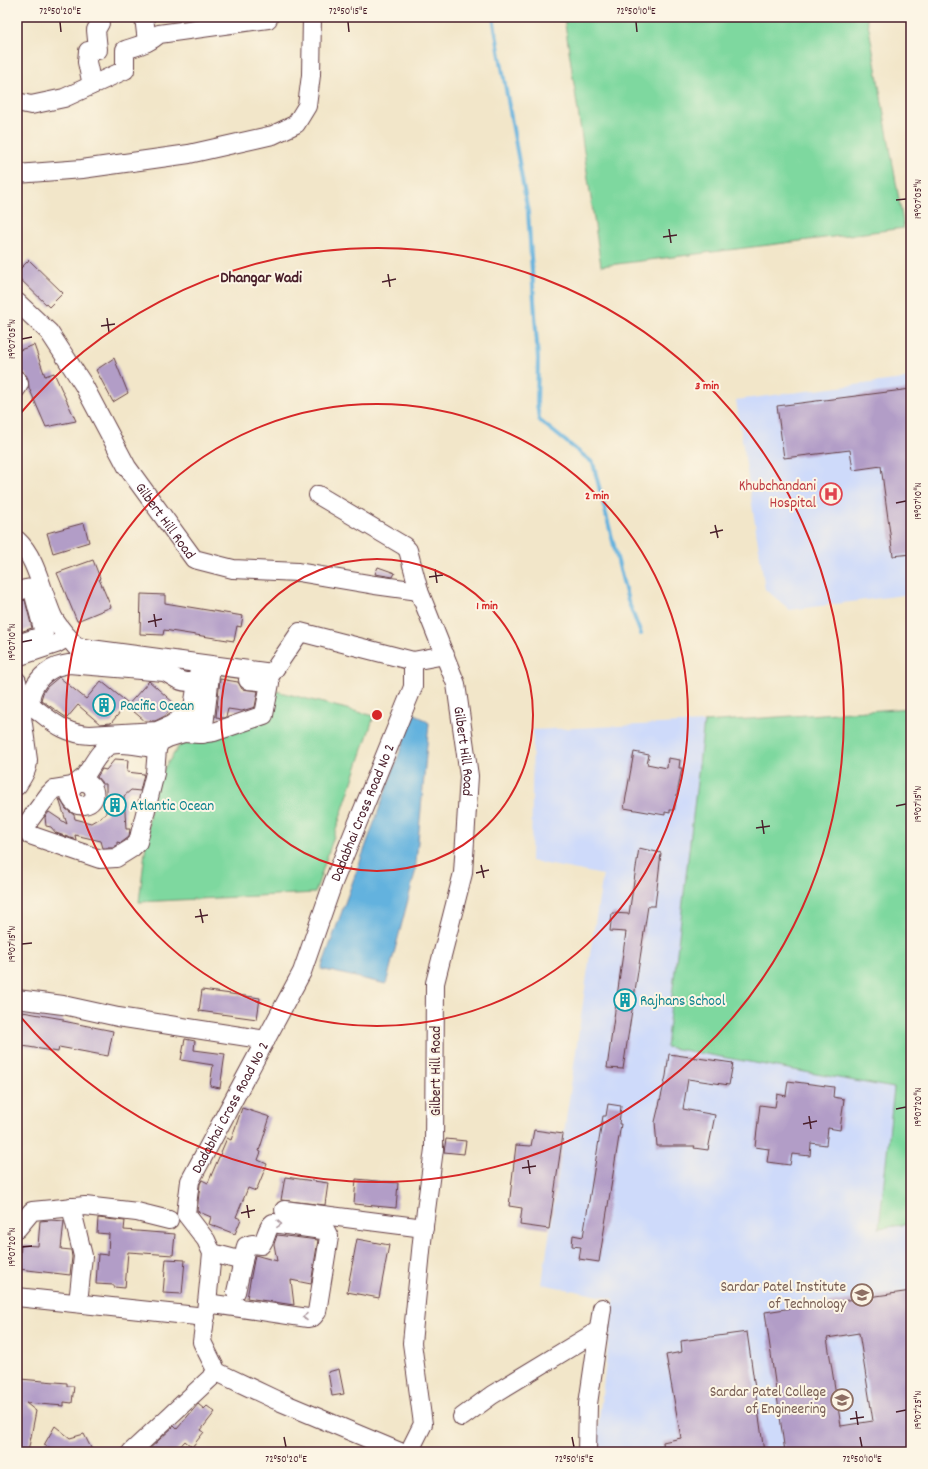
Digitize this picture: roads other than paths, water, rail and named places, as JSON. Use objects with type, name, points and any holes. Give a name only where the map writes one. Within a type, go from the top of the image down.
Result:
[{"type":"street","points":[[92,85],[87,62],[88,51],[98,50],[96,30],[100,23],[99,17]]},
{"type":"street","points":[[144,17],[147,42]]},
{"type":"street","points":[[17,174],[82,169],[189,154],[273,134],[296,124],[307,106],[311,75],[312,17]]},
{"type":"street","points":[[17,102],[31,105],[64,98],[125,70],[125,50],[147,42],[159,34],[268,20]]},
{"type":"street","name":"Gilbert Hill Road","points":[[17,302],[50,332],[83,384],[127,467],[194,559],[233,569],[298,572],[375,586],[419,591],[456,684],[469,776],[463,873],[435,984],[434,1149],[412,1343],[423,1424],[409,1452]]},
{"type":"street","points":[[17,380],[19,384],[17,388]]},
{"type":"street","points":[[318,495],[408,550],[419,591]]},
{"type":"street","points":[[18,548],[25,550],[25,586],[54,618],[76,647],[192,701],[268,682],[270,686],[264,715],[214,732],[203,734]]},
{"type":"street","points":[[17,644],[42,636],[44,633],[33,591],[31,588],[25,586]]},
{"type":"street","points":[[203,734],[192,701],[178,680],[170,673],[69,664],[62,665],[48,671],[40,679],[32,691],[31,702],[34,708],[57,726],[81,735],[157,731],[171,724],[192,701],[272,673],[300,632],[413,661],[445,655]]},
{"type":"street","points":[[17,657],[56,644],[68,637]]},
{"type":"street","name":"Dadabhai Cross Road No 2","points":[[211,1256],[206,1240],[186,1214],[190,1181],[302,972],[333,883],[413,688],[413,661]]},
{"type":"street","points":[[17,688],[28,765],[17,786]]},
{"type":"street","points":[[192,701],[203,734]]},
{"type":"street","points":[[157,748],[113,744],[104,748],[76,784],[54,789],[49,794],[29,820],[27,828],[30,835],[100,859],[116,858],[132,848],[138,842],[155,773],[157,748],[160,742],[168,738],[192,701]]},
{"type":"street","points":[[17,999],[63,1005],[118,1017],[266,1040]]},
{"type":"street","points":[[17,1229],[32,1211],[85,1206],[137,1212],[169,1220]]},
{"type":"street","points":[[71,1207],[83,1256],[78,1303]]},
{"type":"street","points":[[284,1210],[424,1228]]},
{"type":"street","points":[[17,1297],[78,1303],[206,1310],[308,1318],[313,1317],[317,1312],[329,1237],[326,1231],[273,1223],[269,1226],[262,1245],[252,1244],[246,1246],[238,1263],[236,1292]]},
{"type":"street","points":[[238,1263],[211,1256],[202,1342],[217,1372],[276,1400],[400,1452]]},
{"type":"street","points":[[587,1452],[588,1404],[602,1308]]},
{"type":"street","points":[[462,1417],[492,1395],[599,1330]]},
{"type":"street","points":[[131,1452],[217,1372]]},
{"type":"water","points":[[414,713],[429,723],[415,873],[386,984],[321,969]]},
{"type":"waterway","points":[[493,17],[528,212],[538,359],[537,403],[539,420],[593,463],[628,601],[641,634]]},
{"type":"place","name":"Khubchandani Hospital","points":[[831,494]]},
{"type":"place","name":"Pacific Ocean","points":[[104,705]]},
{"type":"place","name":"Atlantic Ocean","points":[[115,805]]},
{"type":"place","name":"Rajhans School","points":[[625,1000]]},
{"type":"place","name":"Sardar Patel Institute of Technology","points":[[862,1295]]},
{"type":"place","name":"Sardar Patel College of Engineering","points":[[842,1400]]},
{"type":"district","name":"Dhangar Wadi","points":[[261,276]]}]
